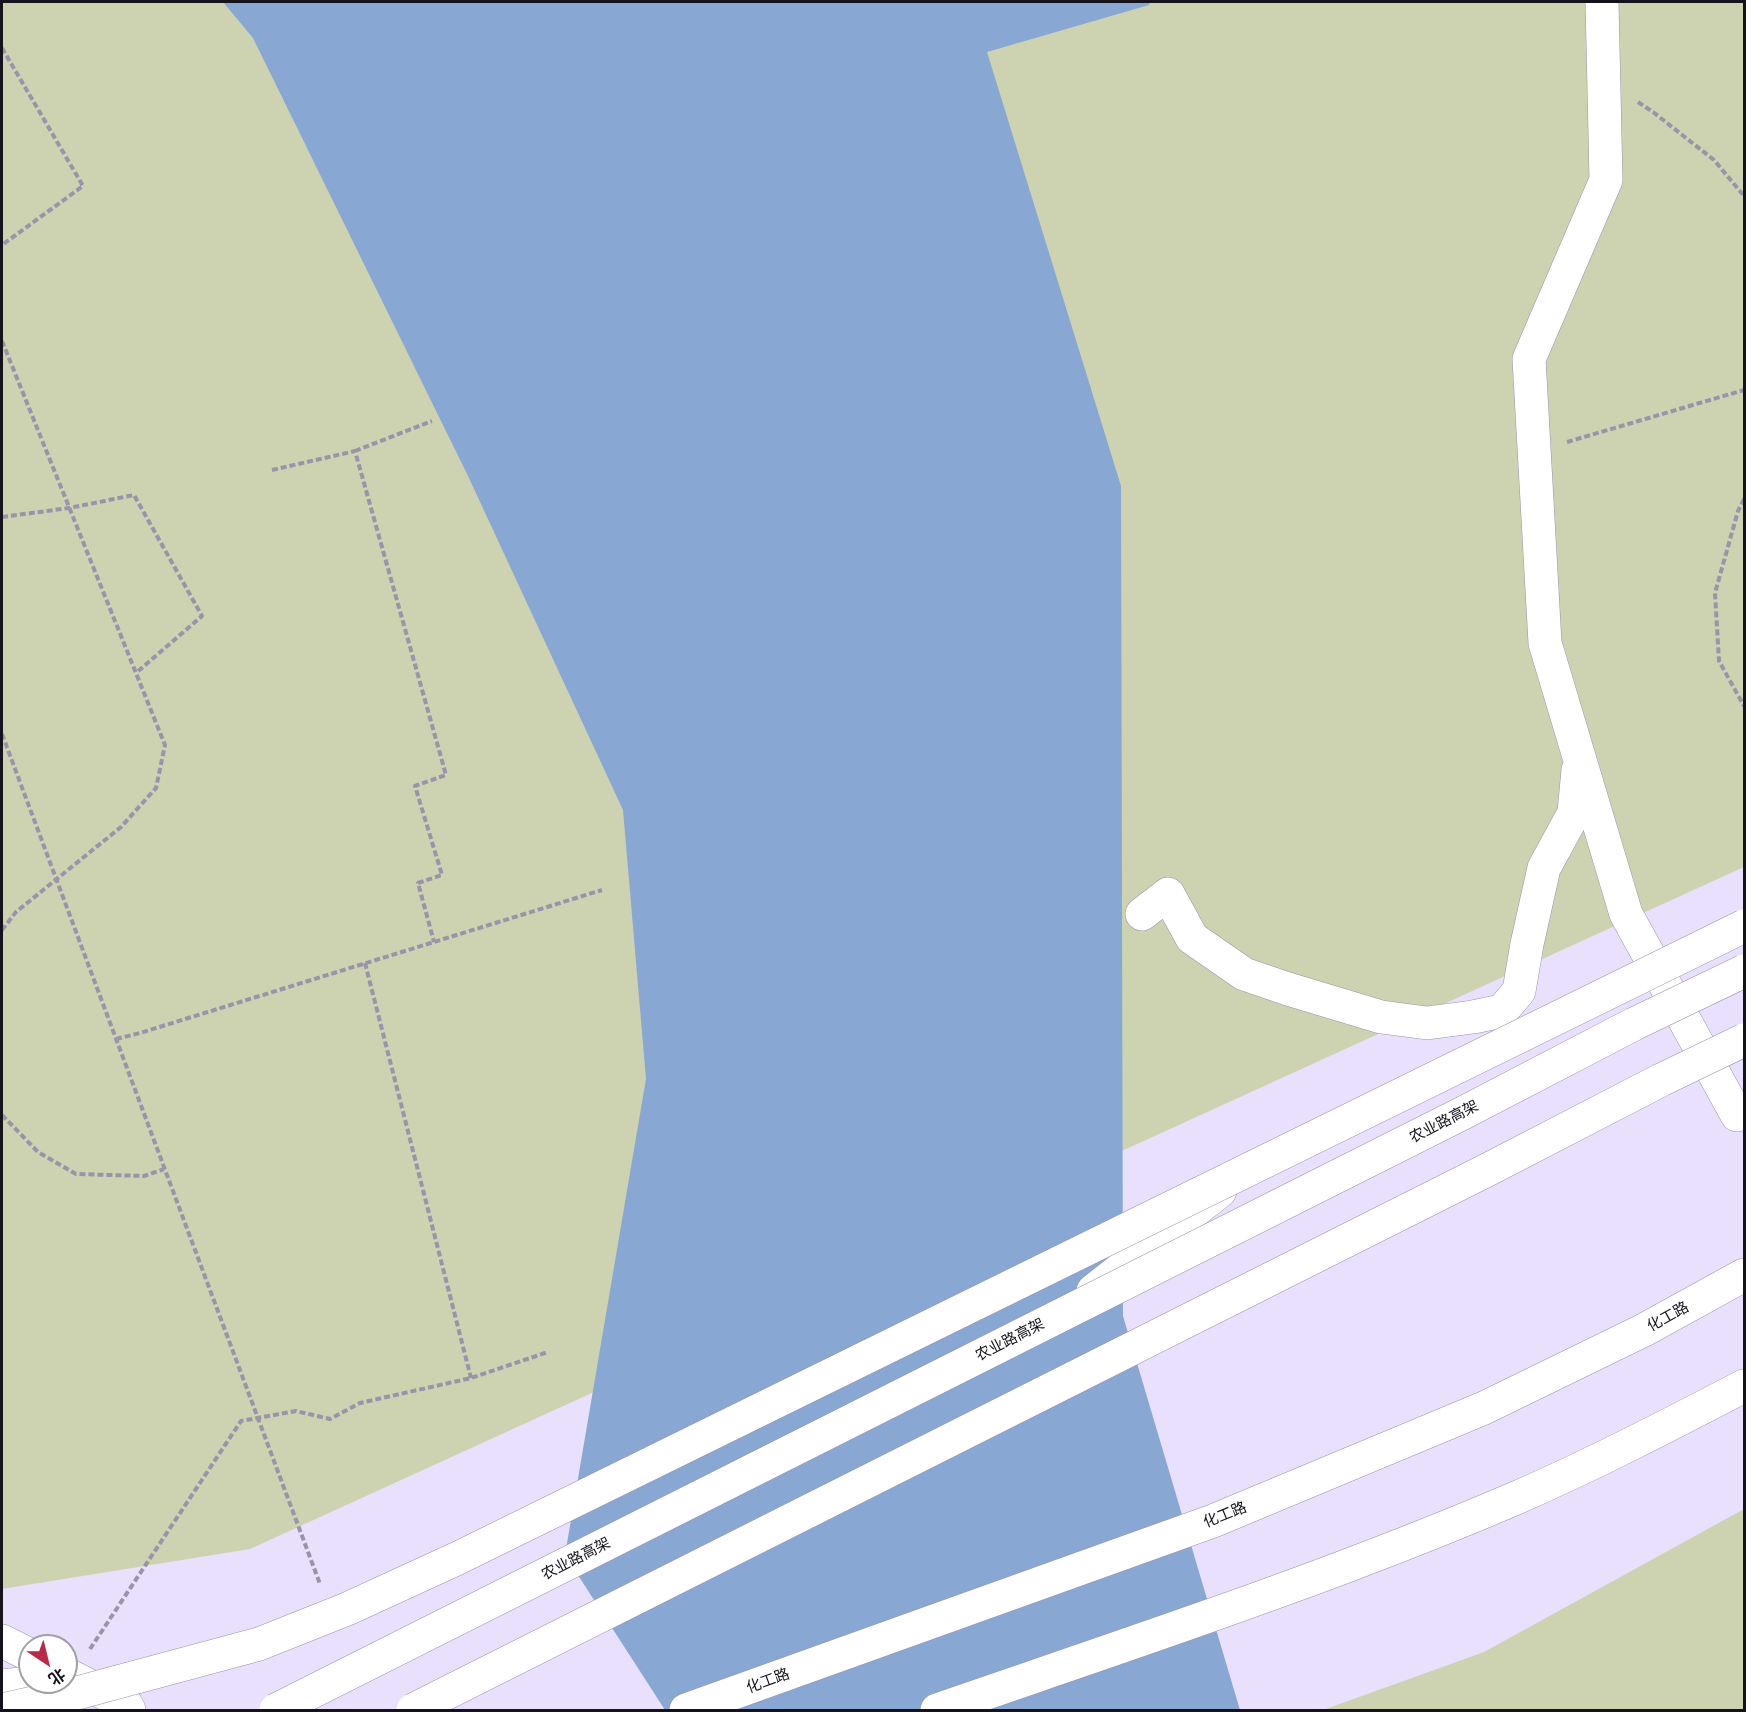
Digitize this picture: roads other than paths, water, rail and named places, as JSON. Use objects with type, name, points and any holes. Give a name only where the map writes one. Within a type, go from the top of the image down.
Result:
[{"type":"main road","points":[[1602,2],[1606,180],[1528,359],[1545,643],[1626,914],[1737,1115],[1744,1112]]},
{"type":"main road","points":[[1142,914],[1168,894],[1192,939],[1244,974],[1381,1017],[1426,1023],[1502,1011],[1519,991],[1544,868],[1574,813],[1579,757]]},
{"type":"main road","points":[[2,1710],[77,1694],[260,1644],[347,1609],[456,1559],[1744,926]]},
{"type":"main road","name":"农业路高架","points":[[276,1710],[1463,1113],[1634,1024],[1744,971]]},
{"type":"main road","points":[[413,1710],[436,1702],[1744,1040]]},
{"type":"main road","points":[[1065,1312],[1245,1172]]},
{"type":"main road","name":"化工路","points":[[686,1710],[1213,1521],[1484,1408],[1644,1330],[1744,1275]]},
{"type":"main road","points":[[937,1710],[1239,1605],[1516,1498],[1649,1436],[1744,1386]]},
{"type":"main road","points":[[2,1641],[18,1650]]},
{"type":"main road","points":[[78,1669],[186,1665]]},
{"type":"main road","points":[[78,1673],[126,1704],[129,1710]]},
{"type":"main road","points":[[2,1686],[18,1684]]},
{"type":"water","points":[[223,2],[1150,2],[1149,5],[987,52],[1121,486],[1123,1316],[1240,1710],[665,1710],[565,1555],[646,1079],[623,810],[468,476],[253,38]]}]
